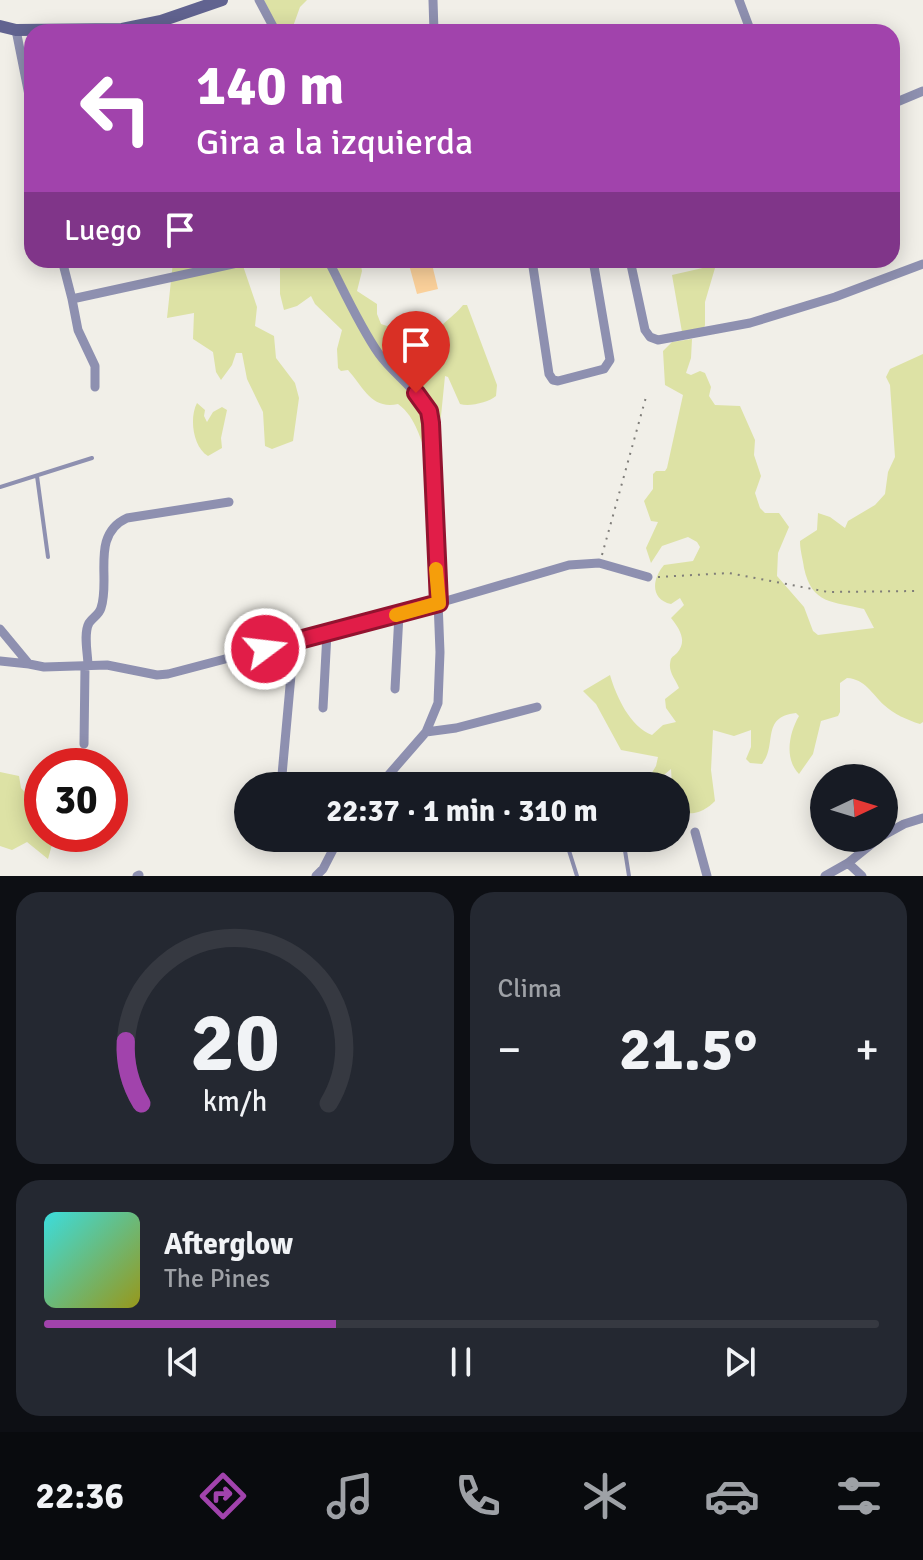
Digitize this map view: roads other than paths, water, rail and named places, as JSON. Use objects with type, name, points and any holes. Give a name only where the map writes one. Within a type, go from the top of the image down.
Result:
[{"type":"street","points":[[146,24],[222,0]]},
{"type":"street","points":[[259,0],[272,24]]},
{"type":"street","points":[[433,0],[434,24]]},
{"type":"street","points":[[739,0],[748,24]]},
{"type":"street","points":[[0,26],[24,30]]},
{"type":"street","points":[[16,30],[24,70]]},
{"type":"street","points":[[900,101],[923,91]]},
{"type":"street","points":[[632,268],[645,330],[650,337],[658,340],[750,323],[835,297],[923,264]]},
{"type":"street","points":[[64,268],[78,330],[95,366],[95,387]]},
{"type":"street","points":[[72,299],[214,268]]},
{"type":"street","points":[[332,268],[380,356],[429,411],[439,603],[438,703],[426,732],[391,772]]},
{"type":"street","points":[[533,268],[549,374],[558,381],[604,369],[610,360],[594,268]]},
{"type":"street","points":[[84,744],[88,624],[101,609],[103,563],[108,535],[115,523],[127,518],[229,502]]},
{"type":"street","points":[[0,661],[44,667],[118,666],[157,675],[168,674],[399,614],[569,565],[599,563],[648,577]]},
{"type":"street","points":[[395,689],[399,614]]},
{"type":"street","points":[[0,629],[29,664]]},
{"type":"street","points":[[323,708],[327,633]]},
{"type":"street","points":[[282,772],[294,642]]},
{"type":"street","points":[[426,732],[456,728],[537,707]]},
{"type":"street","points":[[898,827],[923,818]]},
{"type":"street","points":[[695,832],[707,876]]},
{"type":"street","points":[[316,876],[332,852]]},
{"type":"street","points":[[825,876],[862,852]]},
{"type":"street","points":[[848,863],[862,876]]},
{"type":"lane","points":[[0,487],[92,458]]},
{"type":"lane","points":[[37,476],[48,557]]},
{"type":"lane","points":[[569,852],[577,876]]},
{"type":"lane","points":[[625,852],[629,876]]}]
